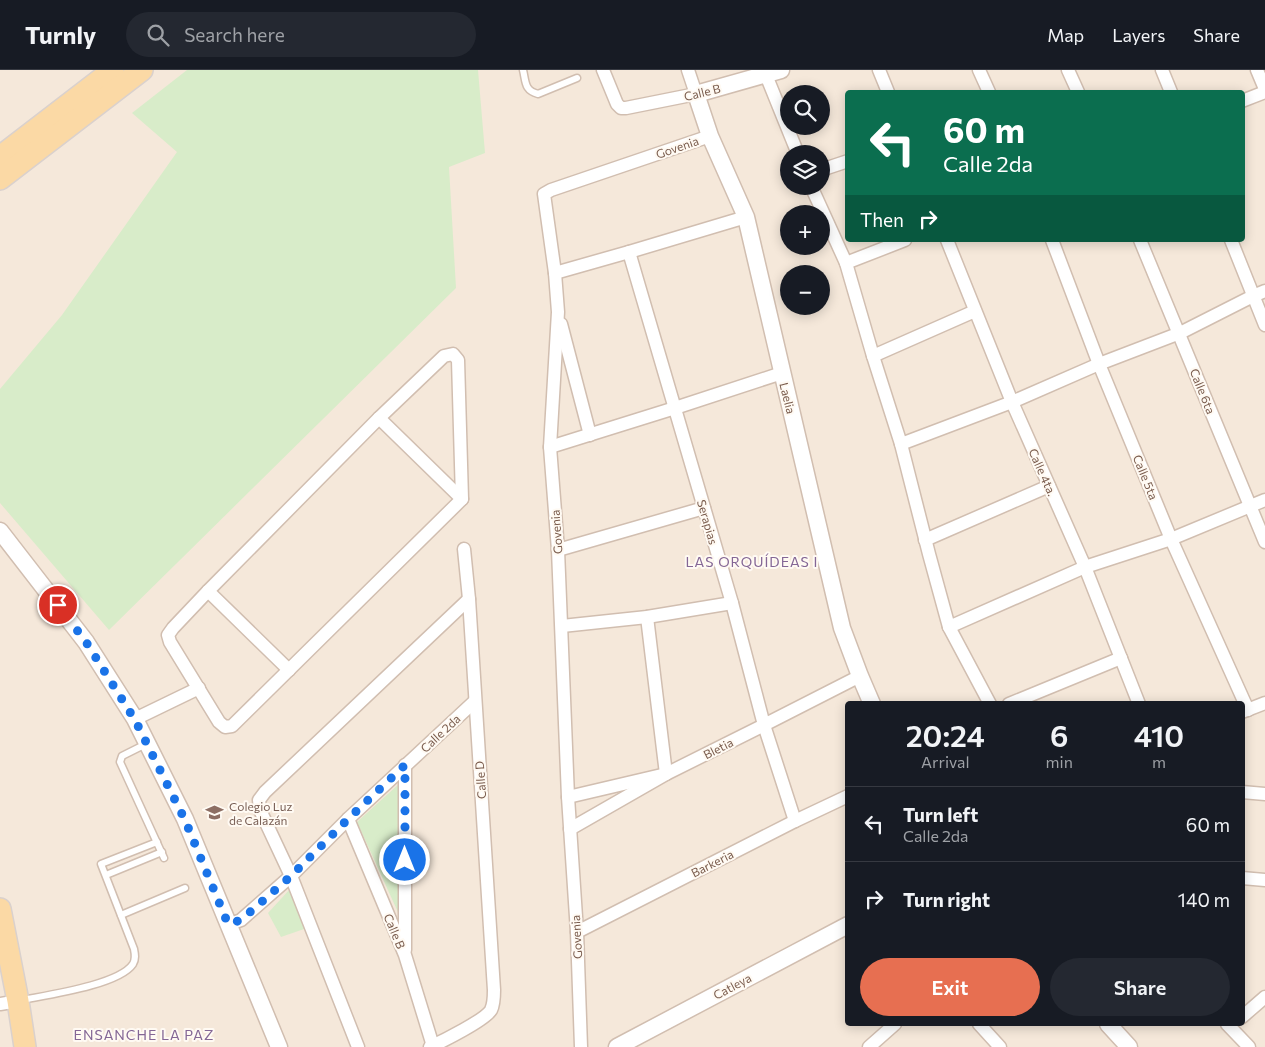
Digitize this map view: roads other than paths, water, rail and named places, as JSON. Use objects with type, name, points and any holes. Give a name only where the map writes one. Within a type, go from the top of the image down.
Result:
[{"type":"main road","points":[[0,158],[113,70]]},
{"type":"main road","points":[[0,179],[142,70]]},
{"type":"main road","points":[[0,910],[9,1002],[25,1047]]},
{"type":"street","name":"Calle B","points":[[603,70],[617,104],[621,108],[696,94],[774,72]]},
{"type":"street","points":[[688,70],[696,94]]},
{"type":"street","points":[[879,70],[887,90]]},
{"type":"street","points":[[979,70],[988,90]]},
{"type":"street","points":[[1068,70],[1077,90]]},
{"type":"street","points":[[1162,70],[1170,90]]},
{"type":"street","points":[[1245,100],[1265,91],[1257,70]]},
{"type":"street","points":[[774,72],[795,145]]},
{"type":"street","name":"Laelia","points":[[696,94],[710,136],[746,217],[842,628],[871,701]]},
{"type":"street","name":"Govenia","points":[[580,1047],[562,626],[550,447],[558,312],[555,273],[544,194],[710,136]]},
{"type":"street","points":[[830,167],[845,162]]},
{"type":"street","points":[[816,195],[846,263],[901,444],[949,627],[988,701]]},
{"type":"street","points":[[555,273],[746,217]]},
{"type":"street","points":[[846,263],[900,242]]},
{"type":"street","name":"Calle 4ta.","points":[[948,242],[1012,402],[1085,567],[1138,701]]},
{"type":"street","name":"Calle 5ta","points":[[1053,242],[1099,364],[1241,701]]},
{"type":"street","name":"Calle 6ta","points":[[1141,242],[1265,542]]},
{"type":"street","points":[[1232,242],[1259,294],[1265,325]]},
{"type":"street","name":"Serapias","points":[[629,252],[732,603],[764,725],[795,821]]},
{"type":"street","points":[[901,444],[1012,402],[1099,364],[1180,333],[1259,294]]},
{"type":"street","points":[[873,356],[975,311]]},
{"type":"street","points":[[558,312],[590,435]]},
{"type":"street","points":[[453,354],[458,360],[462,500],[232,726],[225,727],[170,642],[168,635],[208,591],[379,418],[444,356],[453,354]]},
{"type":"street","points":[[550,447],[782,373]]},
{"type":"street","points":[[379,418],[462,500]]},
{"type":"street","points":[[925,540],[1049,486]]},
{"type":"street","points":[[949,627],[1085,567],[1171,539],[1265,500]]},
{"type":"street","points":[[558,550],[704,508]]},
{"type":"street","points":[[0,531],[86,642],[148,744],[185,820],[279,1047]]},
{"type":"street","name":"Calle D","points":[[431,1046],[480,1020],[491,1010],[494,1001],[469,599],[464,549]]},
{"type":"street","points":[[208,591],[289,670]]},
{"type":"street","points":[[358,1047],[291,876],[260,810],[260,800],[265,792],[469,599]]},
{"type":"street","points":[[562,626],[648,617],[732,603]]},
{"type":"street","points":[[570,830],[666,774],[648,617]]},
{"type":"street","points":[[1016,701],[1121,658]]},
{"type":"street","name":"Bletia","points":[[568,797],[666,774],[860,676]]},
{"type":"street","points":[[135,720],[199,688]]},
{"type":"street","name":"Calle 2da","points":[[228,924],[241,920],[291,876],[348,819],[475,701]]},
{"type":"street","points":[[1245,711],[1265,703]]},
{"type":"street","points":[[405,765],[406,955]]},
{"type":"street","points":[[1245,792],[1265,794]]},
{"type":"street","name":"Barkeria","points":[[576,932],[845,797]]},
{"type":"street","name":"Calle B","points":[[348,819],[406,955],[431,1046]]},
{"type":"street","points":[[1245,878],[1265,880]]},
{"type":"street","name":"Catleya","points":[[617,1047],[845,927]]},
{"type":"street","points":[[1245,1014],[1265,997]]},
{"type":"street","points":[[874,1045],[893,1026]]},
{"type":"street","points":[[981,1026],[1000,1047]]},
{"type":"street","points":[[1110,1026],[1129,1047]]},
{"type":"street","points":[[1232,1026],[1249,1047]]},
{"type":"lane","points":[[523,70],[527,87],[532,92],[538,94],[576,78]]},
{"type":"lane","points":[[106,875],[163,855],[120,762],[122,756],[148,744]]},
{"type":"lane","points":[[9,1002],[102,983],[133,965],[135,958],[134,949],[101,864],[157,842]]},
{"type":"lane","points":[[121,915],[185,888]]},
{"type":"place","name":"Colegio Luz de Calazán","points":[[215,813]]},
{"type":"district","name":"LAS ORQUÍDEAS I","points":[[752,561]]},
{"type":"district","name":"ENSANCHE LA PAZ","points":[[144,1034]]}]
